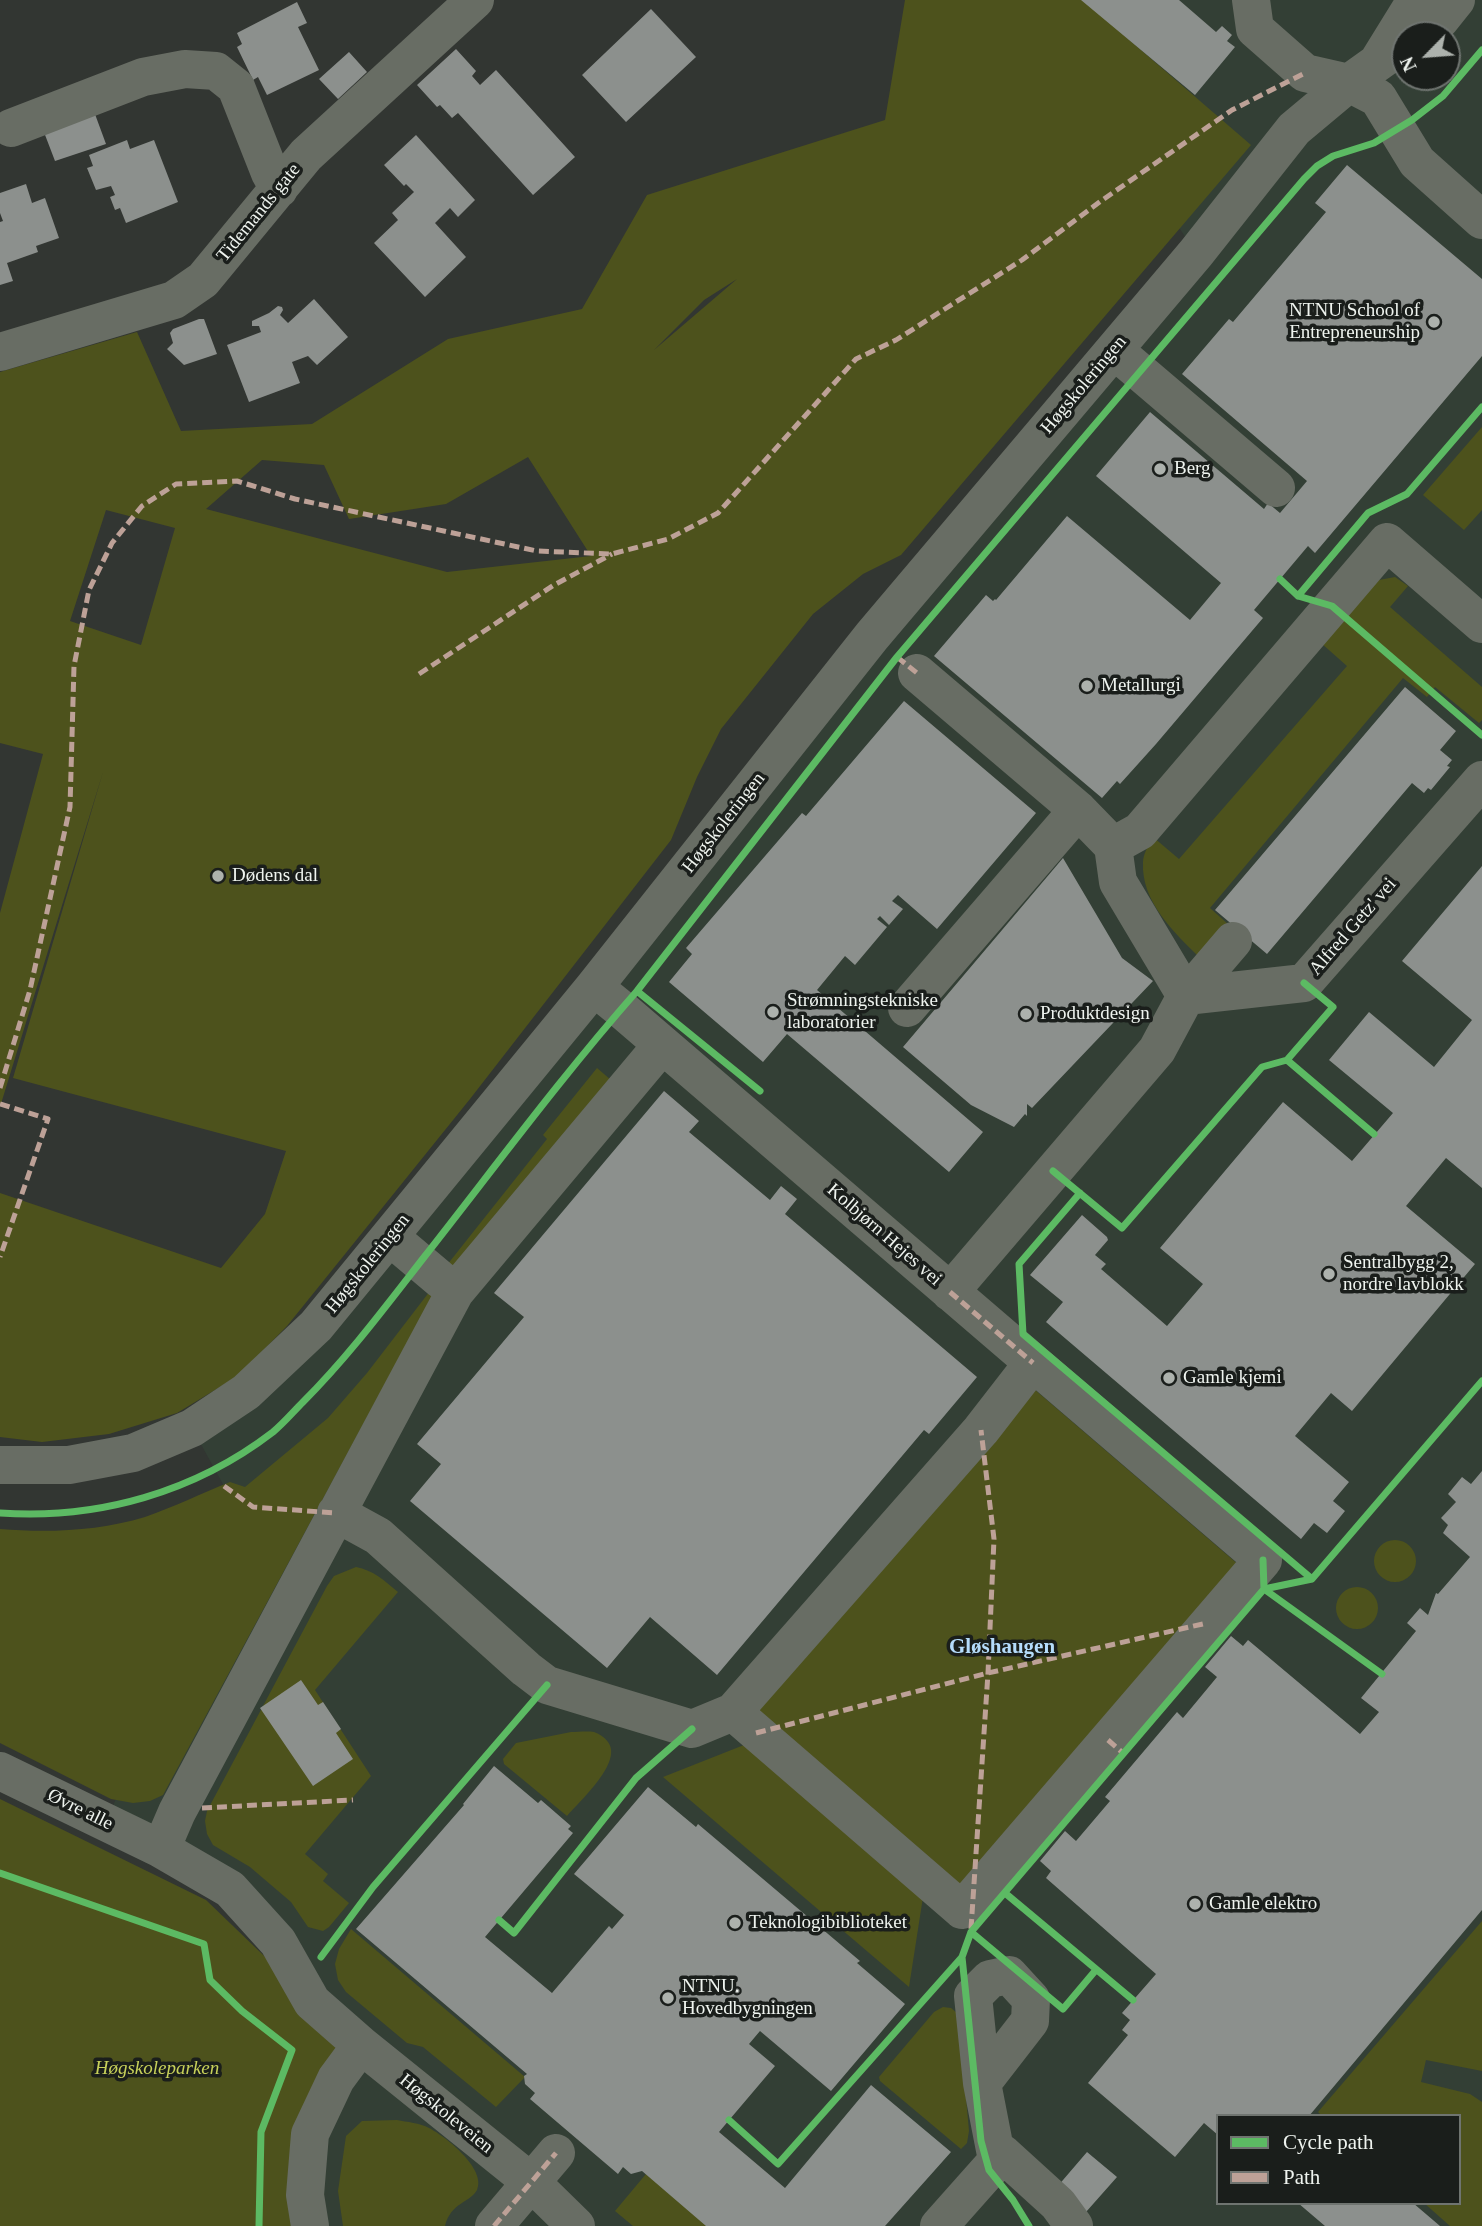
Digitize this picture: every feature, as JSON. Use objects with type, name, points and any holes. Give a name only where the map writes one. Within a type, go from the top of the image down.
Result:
[{"type":"street","name":"Tidemands gate","points":[[0,352],[174,299],[203,280],[306,155],[475,0]]},
{"type":"street","points":[[1251,0],[1255,29],[1305,73],[1349,83],[1378,98],[1417,162],[1482,220]]},
{"type":"street","name":"Høgskoleringen","points":[[1406,21],[1416,0]]},
{"type":"street","points":[[1438,21],[1456,0]]},
{"type":"street","name":"Høgskoleringen","points":[[0,1465],[69,1465],[133,1452],[192,1428],[246,1392],[316,1326],[594,987],[872,636],[1196,253],[1294,129],[1391,52]]},
{"type":"street","points":[[11,128],[142,77],[185,69],[216,71],[236,87],[279,189]]},
{"type":"street","points":[[1114,350],[1276,488]]},
{"type":"street","points":[[1113,846],[1140,831],[1387,542],[1482,624]]},
{"type":"street","points":[[917,673],[1078,810],[1113,846],[1118,882],[1186,996]]},
{"type":"street","name":"Alfred Getz' vei","points":[[1186,996],[1304,983],[1482,780]]},
{"type":"street","points":[[907,1009],[1078,810]]},
{"type":"street","name":"Kolbjørn Hejes vei","points":[[594,987],[950,1292],[1157,1050],[1186,996],[1233,941]]},
{"type":"street","points":[[160,1849],[183,1800],[455,1292],[662,1045]]},
{"type":"street","points":[[390,1237],[441,1280]]},
{"type":"street","points":[[733,1712],[972,1916],[1116,1747],[1263,1560],[950,1292]]},
{"type":"street","points":[[336,1513],[378,1536],[547,1685],[692,1729],[733,1712],[981,1430],[1033,1363]]},
{"type":"street","name":"Øvre alle","points":[[0,1771],[160,1849]]},
{"type":"street","name":"Høgskoleveien","points":[[160,1849],[230,1889],[278,1942],[312,2002],[361,2045],[531,2182],[576,2226]]},
{"type":"street","points":[[310,2226],[305,2195],[310,2134],[337,2079],[361,2045]]},
{"type":"street","points":[[982,2083],[998,2160]]},
{"type":"street","points":[[494,2226],[556,2153]]},
{"type":"street","points":[[939,2226],[1003,2154],[1058,2204],[1074,2226]]},
{"type":"shaded area","points":[[1027,0],[1482,0],[1482,2226],[310,2226],[278,1942],[107,1824],[224,1486],[192,1428],[246,1392],[1196,253]]},
{"type":"green space","points":[[905,0],[1083,0],[1251,145],[901,555],[863,574],[813,614],[721,729],[697,777],[671,840],[470,1099],[287,1326],[238,1376],[177,1413],[109,1434],[42,1442],[0,1437],[0,1193],[221,1268],[265,1214],[286,1151],[13,1078],[103,772],[0,1107],[0,913],[43,754],[0,743],[0,372],[137,332],[181,431],[312,424],[448,339],[582,309],[647,195],[885,120]],"holes":[[[737,279],[654,350],[704,300]],[[528,457],[591,556],[447,572],[206,509],[262,460],[324,465],[349,519],[446,504]],[[106,510],[175,528],[141,645],[70,621]]]},
{"type":"green space","points":[[1482,427],[1482,510],[1464,530],[1423,495]]},
{"type":"green space","points":[[1395,577],[1408,586],[1390,607],[1482,687],[1482,720],[1479,723],[1435,687],[1427,697],[1403,678],[1210,908],[1229,925],[1200,958],[1170,927],[1153,903],[1144,877],[1143,859],[1148,846],[1153,837],[1179,859],[1347,666],[1321,643],[1379,580]]},
{"type":"green space","points":[[597,1068],[611,1080],[452,1268],[447,1265],[547,1139],[543,1135]]},
{"type":"green space","points":[[430,1291],[434,1293],[163,1795],[150,1801],[133,1803],[111,1799],[0,1743],[0,1529],[55,1531],[128,1522],[167,1509],[230,1482],[245,1487],[328,1418],[367,1373]]},
{"type":"green space","points":[[1034,1389],[1240,1566],[962,1890],[756,1713]]},
{"type":"green space","points":[[1395,1540],[1410,1546],[1416,1561],[1410,1576],[1395,1582],[1380,1576],[1374,1561],[1380,1546]]},
{"type":"green space","points":[[356,1567],[373,1573],[398,1592],[315,1690],[371,1776],[305,1854],[328,1874],[323,1881],[349,1903],[323,1931],[308,1927],[291,1902],[250,1867],[213,1845],[207,1834],[205,1821],[207,1811],[327,1586],[334,1576]]},
{"type":"green space","points":[[1357,1587],[1372,1593],[1378,1608],[1372,1623],[1357,1629],[1342,1623],[1336,1608],[1342,1593]]},
{"type":"green space","points":[[571,1732],[598,1734],[608,1742],[611,1750],[610,1760],[598,1781],[567,1816],[504,1764],[503,1759],[516,1743]]},
{"type":"green space","points":[[744,1745],[923,1897],[909,1987],[663,1777]]},
{"type":"green space","name":"Høgskoleparken","points":[[0,1799],[206,1900],[361,2045],[336,2079],[310,2226],[0,2226]]},
{"type":"green space","points":[[1482,1921],[1482,2071],[1426,2060],[1421,2082],[1470,2094],[1482,2102],[1482,2226],[1450,2226],[1426,2205],[1461,2205],[1461,2114],[1318,2112]]},
{"type":"green space","points":[[351,1929],[525,2077],[496,2107],[423,2047],[407,2043],[346,1992],[338,1980],[335,1964],[339,1949]]},
{"type":"green space","points":[[943,2007],[951,2008],[957,2013],[959,2020],[969,2131],[967,2143],[961,2149],[880,2081],[879,2077],[934,2012]]},
{"type":"green space","points":[[397,2120],[425,2126],[454,2146],[476,2173],[477,2190],[456,2207],[445,2226],[343,2226],[338,2191],[346,2136],[362,2121]]},
{"type":"green space","points":[[646,2174],[707,2226],[633,2226],[615,2211]]},
{"type":"building","points":[[1081,0],[1179,0],[1216,32],[1222,26],[1232,35],[1227,41],[1235,47],[1195,95]]},
{"type":"building","points":[[297,2],[307,23],[298,27],[319,70],[267,95],[258,77],[253,80],[237,47],[242,44],[237,33]]},
{"type":"building","points":[[651,9],[696,57],[626,122],[582,75]]},
{"type":"building","points":[[456,49],[476,71],[472,76],[480,85],[496,70],[575,157],[533,195],[458,113],[452,118],[440,105],[437,107],[417,85]]},
{"type":"building","points":[[349,52],[367,72],[338,99],[319,79]]},
{"type":"building","points":[[92,106],[106,144],[55,161],[42,127]]},
{"type":"building","points":[[416,135],[475,200],[458,217],[450,208],[435,223],[466,257],[425,297],[374,243],[398,220],[392,213],[414,192],[406,184],[404,186],[384,165]]},
{"type":"building","points":[[127,140],[130,149],[154,140],[178,202],[126,223],[120,208],[115,210],[110,197],[115,195],[111,186],[96,190],[87,168],[93,166],[89,155]]},
{"type":"building","points":[[1347,165],[1482,279],[1482,356],[1315,553],[1308,546],[1254,610],[1263,618],[1156,744],[1120,784],[1117,781],[1102,798],[934,656],[986,595],[993,601],[996,600],[1067,516],[1190,620],[1221,583],[1096,476],[1150,412],[1264,509],[1268,503],[1280,513],[1307,481],[1182,374],[1229,319],[1233,322],[1326,212],[1315,203]]},
{"type":"building","points":[[26,184],[32,203],[45,198],[59,238],[36,246],[38,252],[7,263],[13,281],[0,285],[0,222],[3,221],[0,213],[0,193]]},
{"type":"building","points":[[314,299],[348,337],[317,365],[308,356],[292,362],[300,383],[249,402],[227,345],[261,332],[259,326],[252,326],[252,321],[278,306],[282,307],[280,315],[288,323]]},
{"type":"building","points":[[204,319],[217,354],[184,365],[167,349],[173,343],[170,333],[173,329]]},
{"type":"building","points":[[1405,687],[1456,731],[1440,750],[1452,760],[1447,766],[1450,767],[1431,790],[1428,788],[1424,793],[1412,783],[1267,954],[1215,910]]},
{"type":"building","name":"Strømningstekniske laboratorier","points":[[904,701],[1036,813],[937,929],[898,895],[892,901],[903,909],[889,925],[880,916],[877,919],[887,927],[855,965],[845,956],[817,990],[983,1132],[949,1172],[787,1034],[763,1062],[669,982],[692,954],[686,948],[802,813],[806,816]]},
{"type":"building","name":"Produktdesign","points":[[1063,858],[1122,958],[1153,981],[1032,1108],[1027,1104],[1027,1116],[1025,1114],[1014,1127],[971,1105],[903,1047]]},
{"type":"building","points":[[1482,866],[1482,1188],[1446,1158],[1406,1206],[1475,1264],[1352,1411],[1331,1393],[1295,1436],[1349,1482],[1333,1501],[1345,1511],[1327,1533],[1314,1523],[1301,1539],[1046,1322],[1063,1302],[1030,1275],[1082,1215],[1107,1237],[1108,1240],[1095,1255],[1106,1264],[1101,1269],[1167,1326],[1203,1284],[1160,1248],[1283,1102],[1352,1161],[1393,1113],[1329,1060],[1369,1012],[1434,1067],[1472,1020],[1402,961]]},
{"type":"building","points":[[664,1091],[699,1121],[689,1132],[770,1200],[781,1186],[797,1199],[785,1214],[977,1377],[929,1434],[924,1430],[717,1675],[650,1617],[607,1668],[410,1501],[441,1464],[417,1444],[524,1317],[494,1293]]},
{"type":"building","points":[[1482,1471],[1482,1910],[1311,2114],[1216,2114],[1216,2133],[1204,2123],[1175,2157],[1088,2083],[1128,2035],[1122,2030],[1130,2020],[1122,2013],[1156,1974],[1046,1878],[1051,1871],[1040,1861],[1065,1831],[1076,1841],[1110,1801],[1105,1797],[1177,1712],[1183,1718],[1217,1677],[1205,1667],[1231,1636],[1243,1646],[1248,1640],[1360,1734],[1379,1712],[1361,1698],[1416,1631],[1407,1623],[1420,1608],[1428,1615],[1436,1593],[1438,1594],[1470,1557],[1443,1533],[1448,1525],[1441,1518],[1456,1502],[1448,1494],[1462,1477],[1471,1484]]},
{"type":"building","points":[[301,1680],[318,1705],[323,1702],[341,1729],[336,1733],[353,1759],[313,1786],[260,1708]]},
{"type":"building","name":"NTNU. Hovedbygningen","points":[[494,1766],[538,1803],[541,1800],[571,1826],[568,1829],[573,1833],[485,1937],[552,1993],[609,1926],[612,1929],[624,1915],[574,1874],[648,1787],[696,1827],[698,1824],[860,1961],[857,1963],[905,2004],[831,2091],[760,2031],[749,2044],[775,2066],[719,2132],[785,2188],[871,2085],[951,2152],[885,2226],[706,2226],[642,2171],[631,2174],[623,2167],[618,2174],[530,2099],[535,2093],[525,2084],[524,2076],[527,2074],[356,1929],[464,1805]]},
{"type":"building","points":[[1087,2152],[1117,2177],[1086,2212],[1057,2187]]},
{"type":"building","points":[[1300,2205],[1415,2205],[1440,2226],[1325,2226]]},
{"type":"marked path","points":[[0,1088],[30,990],[70,807],[74,666],[89,590],[112,543],[142,506],[176,484],[237,481],[295,499],[537,551],[612,554],[668,539],[718,513],[856,359],[896,340],[1022,260],[1232,110],[1305,73]]},
{"type":"marked path","points":[[419,674],[554,585],[612,554]]},
{"type":"marked path","points":[[897,657],[917,673]]},
{"type":"marked path","points":[[0,1104],[48,1119],[0,1257]]},
{"type":"marked path","points":[[950,1292],[1033,1363]]},
{"type":"marked path","points":[[971,1929],[994,1539],[981,1430]]},
{"type":"marked path","points":[[224,1486],[253,1507],[336,1513]]},
{"type":"marked path","points":[[756,1733],[988,1673],[1207,1623]]},
{"type":"marked path","points":[[1108,1740],[1123,1753]]},
{"type":"marked path","points":[[202,1808],[353,1800]]},
{"type":"marked path","points":[[494,2226],[556,2153]]},
{"type":"cycle path","points":[[0,1513],[73,1512],[144,1498],[211,1471],[243,1453],[281,1425],[366,1331],[555,1089],[637,991],[897,657],[1304,179],[1317,166],[1333,156],[1374,143],[1412,120],[1443,96],[1482,50]]},
{"type":"cycle path","points":[[1298,596],[1368,513],[1407,494],[1482,407]]},
{"type":"cycle path","points":[[1280,579],[1298,596],[1332,606],[1482,735]]},
{"type":"cycle path","points":[[1304,983],[1333,1007],[1287,1060],[1374,1134]]},
{"type":"cycle path","points":[[637,991],[760,1091]]},
{"type":"cycle path","points":[[1053,1171],[1122,1228],[1262,1067],[1287,1060]]},
{"type":"cycle path","points":[[1080,1193],[1019,1264],[1023,1334],[1312,1579]]},
{"type":"cycle path","points":[[729,2120],[778,2164],[962,1957],[971,1932],[1264,1589],[1312,1579],[1482,1381]]},
{"type":"cycle path","points":[[1263,1560],[1264,1589],[1382,1674]]},
{"type":"cycle path","points":[[321,1957],[373,1887],[547,1685]]},
{"type":"cycle path","points":[[499,1920],[514,1933],[636,1778],[692,1729]]},
{"type":"cycle path","points":[[0,1873],[204,1944],[210,1980],[242,2011],[292,2050],[261,2132],[259,2226]]},
{"type":"cycle path","points":[[1005,1893],[1133,2000]]},
{"type":"cycle path","points":[[971,1932],[1063,2009],[1095,1971]]},
{"type":"cycle path","points":[[962,1957],[981,2141],[989,2170],[1029,2226]]},
{"type":"place","name":"NTNU School of Entrepreneurship","points":[[1434,322]]},
{"type":"place","name":"Berg","points":[[1160,469]]},
{"type":"place","name":"Metallurgi","points":[[1087,686]]},
{"type":"place","name":"Dødens dal","points":[[218,876]]},
{"type":"place","name":"Strømningstekniske laboratorier","points":[[773,1012]]},
{"type":"place","name":"Produktdesign","points":[[1026,1014]]},
{"type":"place","name":"Sentralbygg 2, nordre lavblokk","points":[[1329,1274]]},
{"type":"place","name":"Gamle kjemi","points":[[1169,1378]]},
{"type":"place","name":"Gamle elektro","points":[[1195,1904]]},
{"type":"place","name":"Teknologibiblioteket","points":[[735,1923]]},
{"type":"place","name":"NTNU. Hovedbygningen","points":[[668,1998]]},
{"type":"district","name":"Gløshaugen","points":[[1002,1648]]}]
